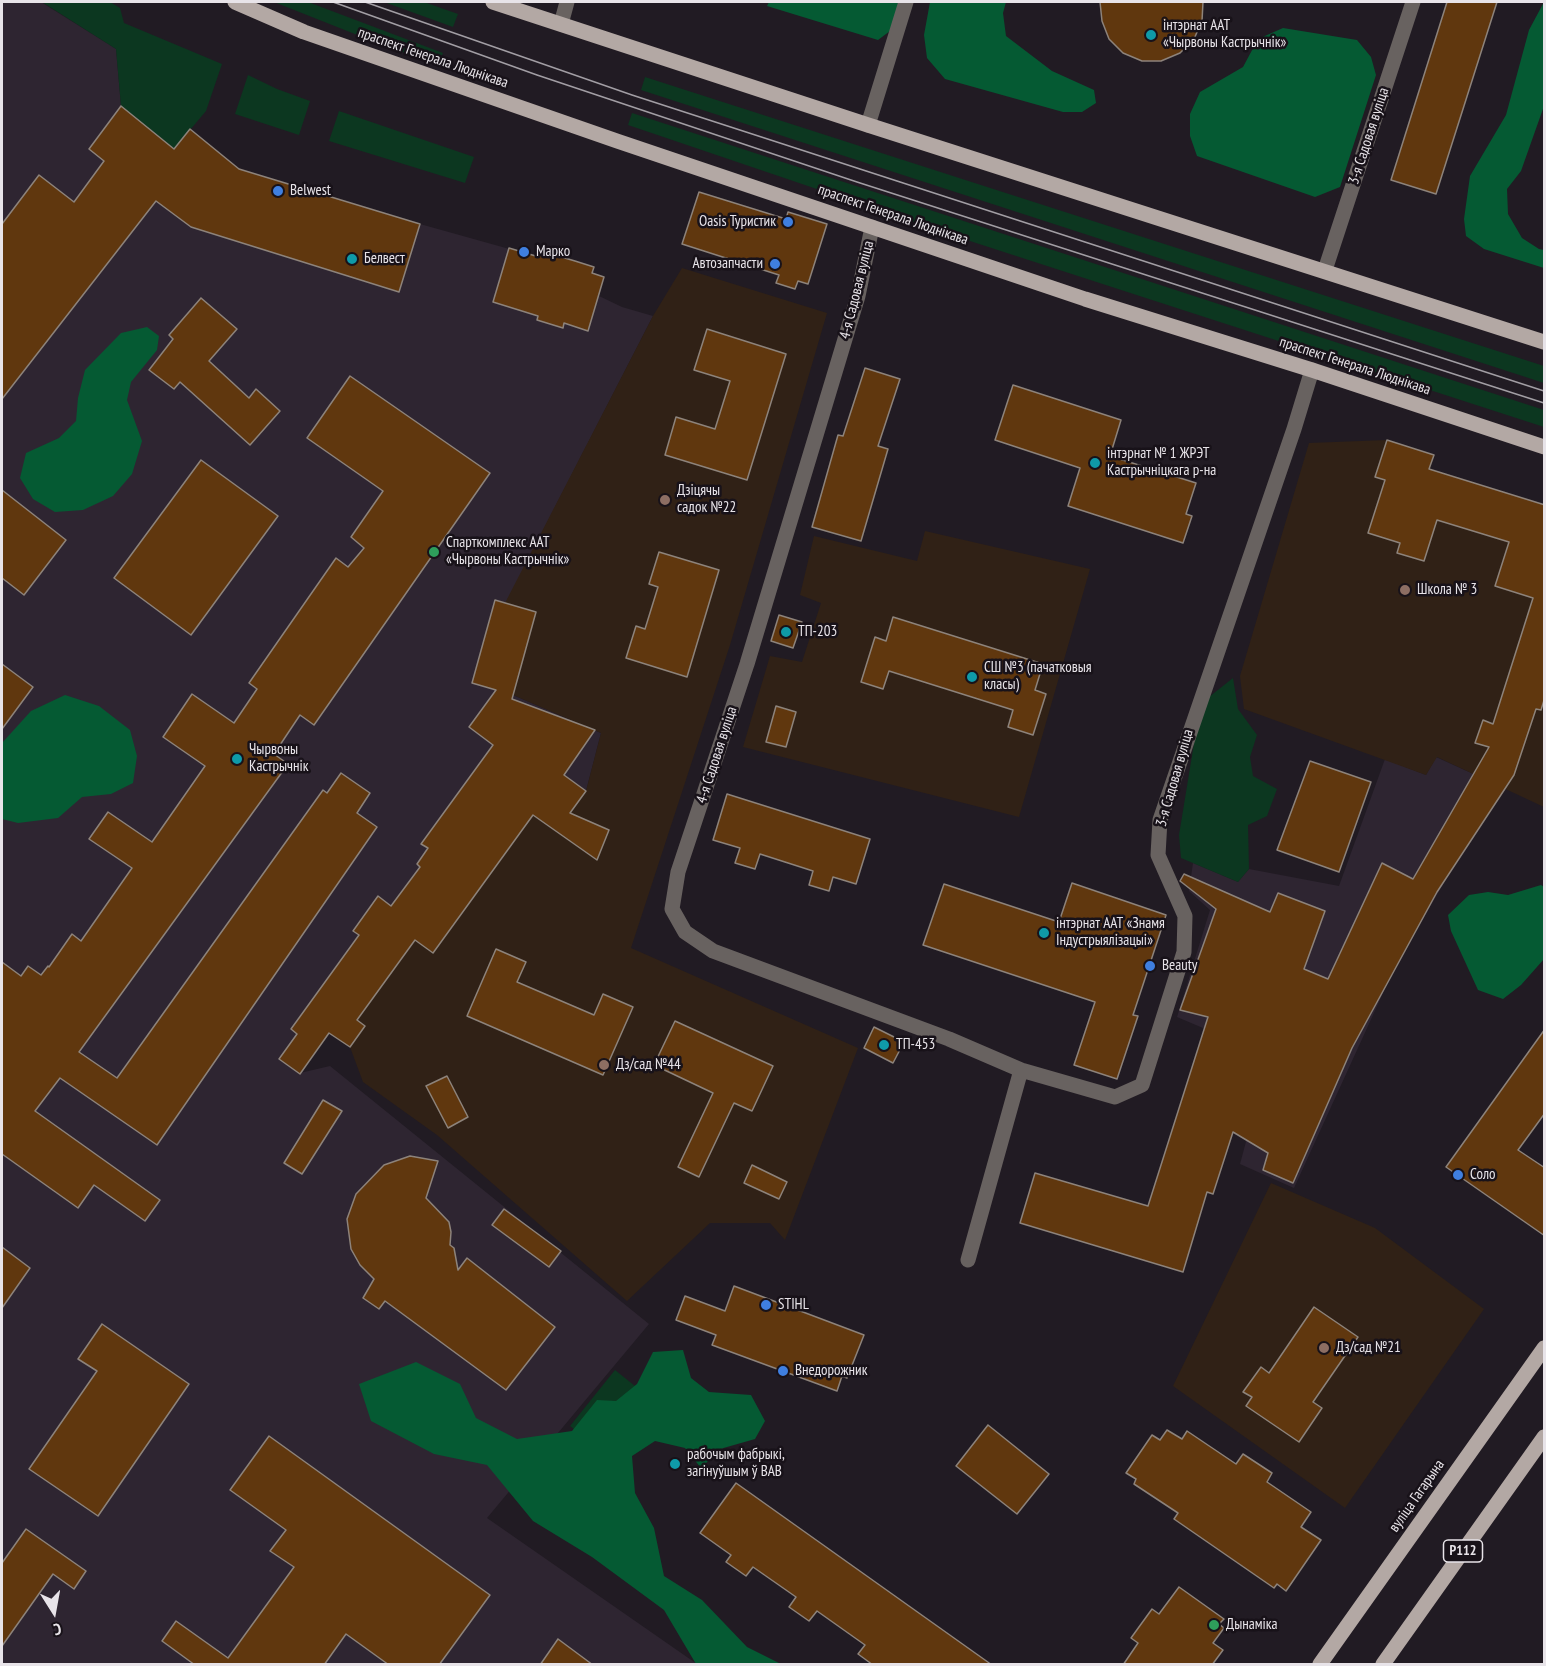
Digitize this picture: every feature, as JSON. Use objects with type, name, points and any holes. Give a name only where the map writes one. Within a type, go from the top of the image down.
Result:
[{"type":"main road","name":"праспект Генерала Люднікава","points":[[235,2],[304,32],[384,61],[872,227],[1545,447]]},
{"type":"main road","points":[[493,2],[1545,342]]},
{"type":"main road","name":"вуліца Гагарына","points":[[1320,1665],[1545,1348]]},
{"type":"main road","name":"Р112","points":[[1383,1665],[1545,1437]]},
{"type":"street","points":[[561,24],[567,2]]},
{"type":"street","points":[[868,125],[906,2]]},
{"type":"street","name":"3-я Садовая вуліца","points":[[1325,270],[1413,2]]},
{"type":"street","name":"4-я Садовая вуліца","points":[[872,227],[858,296],[747,664],[678,872],[672,909],[685,932],[713,951],[950,1039],[1021,1070]]},
{"type":"street","name":"3-я Садовая вуліца","points":[[1021,1070],[1115,1097],[1142,1085],[1184,952],[1185,916],[1158,855],[1160,820],[1294,429],[1312,370]]},
{"type":"street","points":[[968,1260],[1021,1070]]},
{"type":"shaded area","points":[[2,2],[41,2],[116,49],[121,106],[174,148],[190,129],[239,169],[538,257],[541,251],[594,267],[592,273],[604,277],[599,296],[622,307],[653,316],[506,603],[536,612],[513,695],[601,733],[586,791],[556,832],[533,816],[433,953],[415,940],[357,1020],[365,1026],[350,1047],[329,1033],[300,1073],[330,1066],[649,1324],[487,1518],[697,1664],[2,1664]]},
{"type":"shaded area","points":[[682,268],[827,313],[730,645],[631,948],[858,1048],[785,1240],[770,1223],[710,1223],[627,1301],[437,1135],[363,1082],[350,1047],[365,1026],[357,1020],[415,940],[433,953],[533,815],[556,831],[586,791],[601,733],[513,695],[536,612],[505,603],[653,316]]},
{"type":"shaded area","name":"Школа № 3","points":[[1387,440],[1434,455],[1430,469],[1544,505],[1544,807],[1437,757],[1426,775],[1244,709],[1240,676],[1309,443]]},
{"type":"shaded area","points":[[925,531],[1090,569],[1019,817],[743,747],[770,656],[802,662],[821,603],[800,595],[814,536],[917,561]]},
{"type":"shaded area","points":[[1436,757],[1500,786],[1394,969],[1294,1188],[1240,1164],[1269,1056],[1177,1017],[1210,910],[1189,891],[1193,863],[1238,882],[1249,869],[1339,886],[1385,759],[1426,775]]},
{"type":"shaded area","name":"Дз/сад №21","points":[[1271,1183],[1375,1228],[1484,1309],[1345,1508],[1173,1386]]},
{"type":"green space","points":[[42,2],[110,2],[120,8],[124,23],[222,64],[206,111],[174,149],[121,106],[116,49]]},
{"type":"green space","points":[[274,2],[308,2],[443,53],[438,65]]},
{"type":"green space","points":[[384,2],[424,2],[458,14],[453,27]]},
{"type":"green space","points":[[769,2],[901,2],[894,28],[878,40],[767,6]]},
{"type":"green space","points":[[930,2],[1006,2],[1003,13],[1006,36],[1052,71],[1094,90],[1096,103],[1082,112],[1063,112],[945,79],[927,58],[924,35]]},
{"type":"green space","points":[[1544,2],[1544,106],[1521,171],[1507,189],[1508,214],[1522,238],[1544,250],[1544,268],[1484,249],[1466,236],[1464,219],[1470,176],[1506,115],[1529,30]]},
{"type":"green space","points":[[1283,28],[1357,40],[1371,57],[1376,75],[1340,187],[1315,197],[1197,156],[1190,136],[1190,114],[1200,92],[1243,67],[1258,39]]},
{"type":"green space","points":[[248,75],[310,101],[299,135],[235,114]]},
{"type":"green space","points":[[645,77],[1544,366],[1544,383],[641,90]]},
{"type":"green space","points":[[339,111],[474,157],[465,183],[329,141]]},
{"type":"green space","points":[[632,113],[1544,410],[1544,427],[973,242],[628,125]]},
{"type":"green space","points":[[147,327],[159,336],[157,350],[131,382],[127,400],[142,441],[132,474],[113,496],[83,510],[55,512],[33,499],[20,478],[26,453],[59,438],[76,421],[78,398],[85,370],[121,333]]},
{"type":"green space","points":[[1233,678],[1238,709],[1257,735],[1250,757],[1253,776],[1277,789],[1267,816],[1248,825],[1249,869],[1238,882],[1181,858],[1179,835],[1197,725],[1209,697]]},
{"type":"green space","points":[[65,695],[99,706],[130,730],[137,756],[133,783],[111,794],[82,797],[58,818],[18,823],[2,819],[2,743],[31,711]]},
{"type":"green space","points":[[1541,885],[1544,887],[1544,959],[1521,985],[1503,999],[1478,990],[1451,931],[1448,915],[1469,895],[1488,892],[1508,895]]},
{"type":"green space","points":[[683,1350],[691,1378],[709,1392],[751,1395],[765,1421],[755,1439],[720,1449],[701,1468],[685,1448],[655,1441],[632,1456],[635,1493],[654,1528],[664,1576],[702,1600],[747,1647],[781,1664],[696,1664],[664,1610],[592,1557],[533,1521],[487,1465],[434,1454],[371,1421],[359,1384],[416,1362],[460,1384],[476,1418],[517,1439],[572,1431],[597,1400],[616,1401],[637,1384],[653,1352]]},
{"type":"green space","points":[[615,1370],[650,1398],[606,1454],[570,1426]]},
{"type":"building","name":"інтэрнат ААТ «Чырвоны Кастрычнік»","points":[[1100,2],[1203,2],[1202,21],[1194,39],[1180,53],[1161,61],[1142,61],[1123,53],[1109,39],[1102,21]]},
{"type":"building","points":[[1447,2],[1497,2],[1436,194],[1391,180]]},
{"type":"building","name":"Белвест","points":[[121,106],[174,149],[190,129],[239,169],[420,224],[399,292],[191,227],[156,201],[2,399],[2,224],[39,175],[74,202],[104,161],[89,149]]},
{"type":"building","points":[[699,192],[786,219],[788,212],[827,224],[808,284],[798,281],[795,289],[776,283],[779,275],[682,244]]},
{"type":"building","points":[[509,248],[539,257],[541,251],[575,261],[594,267],[592,273],[604,277],[588,331],[564,323],[563,328],[537,320],[538,316],[493,302]]},
{"type":"building","points":[[201,298],[237,329],[209,361],[249,398],[256,389],[280,411],[250,445],[180,382],[174,389],[149,370],[173,339],[169,335]]},
{"type":"building","points":[[707,329],[786,354],[747,480],[665,455],[676,417],[715,429],[730,381],[694,370]]},
{"type":"building","points":[[865,368],[900,379],[878,446],[888,449],[861,541],[812,527],[838,435],[843,436]]},
{"type":"building","name":"Чырвоны Кастрычнік","points":[[350,376],[490,473],[314,725],[300,715],[274,754],[288,764],[79,1052],[117,1078],[323,790],[327,793],[341,773],[370,793],[357,813],[377,827],[157,1145],[60,1078],[35,1111],[160,1200],[145,1221],[94,1185],[78,1208],[2,1154],[2,962],[21,976],[28,966],[41,975],[72,934],[81,941],[132,868],[89,839],[108,812],[152,842],[205,766],[163,737],[192,694],[234,723],[257,689],[249,683],[336,558],[348,567],[364,548],[351,537],[383,491],[307,438]]},
{"type":"building","name":"інтэрнат № 1 ЖРЭТ Кастрычніцкага р-на","points":[[1013,385],[1121,420],[1110,456],[1196,483],[1186,514],[1192,516],[1183,543],[1068,506],[1080,468],[995,440]]},
{"type":"building","points":[[1387,440],[1434,455],[1429,469],[1545,505],[1545,697],[1541,710],[1536,709],[1514,775],[1437,892],[1352,1048],[1293,1183],[1263,1170],[1268,1153],[1233,1132],[1213,1194],[1207,1192],[1183,1272],[1020,1223],[1035,1173],[1148,1206],[1208,1017],[1180,1010],[1216,909],[1180,881],[1184,874],[1270,912],[1278,893],[1325,911],[1304,969],[1328,979],[1382,863],[1413,879],[1489,747],[1475,743],[1483,720],[1493,724],[1533,598],[1495,586],[1509,542],[1437,520],[1424,561],[1397,553],[1400,543],[1368,533],[1385,480],[1375,477]]},
{"type":"building","points":[[201,460],[278,516],[191,635],[114,578]]},
{"type":"building","points":[[2,490],[66,540],[24,595],[2,578]]},
{"type":"building","points":[[659,552],[719,570],[687,677],[626,658],[636,626],[645,629],[658,587],[649,584]]},
{"type":"building","points":[[495,600],[536,612],[512,699],[595,730],[564,775],[586,791],[570,813],[609,830],[597,860],[533,815],[433,953],[415,940],[357,1020],[365,1026],[350,1047],[329,1033],[300,1074],[279,1059],[297,1034],[291,1029],[359,935],[353,931],[378,896],[391,906],[420,867],[417,864],[428,848],[421,844],[493,745],[469,727],[496,690],[472,683]]},
{"type":"building","name":"ТП-203","points":[[779,615],[802,622],[793,648],[771,641]]},
{"type":"building","name":"СШ №3 (пачатковыя класы)","points":[[893,617],[1043,664],[1035,690],[1046,694],[1033,735],[1008,727],[1013,710],[889,671],[883,689],[861,682],[875,637],[886,641]]},
{"type":"building","points":[[2,664],[33,687],[2,729]]},
{"type":"building","points":[[776,706],[796,712],[786,747],[766,742]]},
{"type":"building","points":[[1310,761],[1371,782],[1339,872],[1277,850]]},
{"type":"building","points":[[727,794],[870,839],[856,884],[833,877],[829,891],[809,885],[813,871],[760,854],[755,869],[735,863],[740,848],[713,840]]},
{"type":"building","name":"інтэрнат ААТ «Знамя Індустрыялізацыі»","points":[[1072,883],[1166,915],[1133,1015],[1138,1016],[1117,1079],[1074,1065],[1095,1002],[923,945],[944,884],[1059,922]]},
{"type":"building","points":[[496,949],[526,962],[517,982],[594,1015],[603,994],[633,1007],[603,1075],[467,1016]]},
{"type":"building","points":[[675,1021],[773,1066],[752,1111],[734,1103],[699,1177],[678,1167],[713,1093],[654,1065]]},
{"type":"building","name":"ТП-453","points":[[874,1027],[904,1042],[893,1063],[864,1048]]},
{"type":"building","points":[[1545,1029],[1545,1113],[1518,1150],[1545,1168],[1545,1236],[1446,1167]]},
{"type":"building","points":[[447,1076],[468,1117],[448,1128],[426,1086]]},
{"type":"building","points":[[323,1100],[342,1111],[302,1174],[284,1163]]},
{"type":"building","points":[[410,1156],[438,1161],[426,1198],[449,1222],[450,1245],[454,1248],[458,1270],[467,1258],[555,1327],[506,1390],[385,1301],[379,1309],[363,1298],[374,1279],[360,1265],[351,1249],[347,1219],[356,1194],[384,1165]]},
{"type":"building","points":[[752,1165],[787,1182],[779,1199],[744,1183]]},
{"type":"building","points":[[504,1209],[561,1251],[549,1267],[492,1225]]},
{"type":"building","points":[[2,1247],[30,1268],[2,1308]]},
{"type":"building","points":[[734,1286],[864,1335],[847,1378],[842,1376],[837,1391],[712,1345],[716,1335],[676,1320],[685,1296],[725,1311]]},
{"type":"building","points":[[1314,1307],[1358,1337],[1313,1402],[1322,1408],[1299,1442],[1246,1406],[1252,1397],[1243,1392],[1261,1367],[1269,1373]]},
{"type":"building","points":[[102,1324],[189,1384],[98,1516],[29,1469],[97,1371],[78,1359]]},
{"type":"building","points":[[988,1425],[1049,1474],[1017,1514],[956,1466]]},
{"type":"building","points":[[1167,1430],[1182,1439],[1187,1431],[1236,1464],[1243,1454],[1272,1473],[1267,1482],[1311,1512],[1301,1527],[1321,1540],[1286,1591],[1277,1584],[1274,1588],[1174,1519],[1178,1513],[1134,1484],[1136,1479],[1126,1473],[1152,1435],[1160,1440]]},
{"type":"building","points":[[269,1436],[490,1595],[439,1665],[389,1665],[346,1634],[324,1665],[195,1665],[162,1641],[176,1621],[228,1658],[294,1567],[270,1551],[286,1530],[230,1490]]},
{"type":"building","points":[[736,1483],[992,1665],[873,1665],[858,1654],[865,1645],[817,1611],[809,1621],[789,1607],[796,1597],[753,1567],[746,1576],[726,1562],[731,1555],[700,1533]]},
{"type":"building","points":[[26,1529],[86,1571],[74,1589],[53,1574],[2,1646],[2,1563]]},
{"type":"building","points":[[1179,1587],[1224,1619],[1219,1624],[1224,1628],[1213,1643],[1223,1650],[1212,1665],[1123,1665],[1138,1643],[1131,1638],[1152,1609],[1159,1614]]},
{"type":"building","points":[[558,1639],[593,1665],[540,1665]]},
{"type":"tram line","points":[[333,2],[537,75],[857,182],[1544,403]]},
{"type":"tram line","points":[[365,2],[632,95],[1544,391]]},
{"type":"place","name":"інтэрнат ААТ «Чырвоны Кастрычнік»","points":[[1151,35]]},
{"type":"place","name":"Belwest","points":[[278,191]]},
{"type":"place","name":"Oasis Туристик","points":[[788,222]]},
{"type":"place","name":"Марко","points":[[524,252]]},
{"type":"place","name":"Белвест","points":[[352,259]]},
{"type":"place","name":"Автозапчасти","points":[[775,264]]},
{"type":"place","name":"інтэрнат № 1 ЖРЭТ Кастрычніцкага р-на","points":[[1095,463]]},
{"type":"place","name":"Дзіцячы садок №22","points":[[665,500]]},
{"type":"place","name":"Спарткомплекс ААТ «Чырвоны Кастрычнік»","points":[[434,552]]},
{"type":"place","name":"Школа № 3","points":[[1405,590]]},
{"type":"place","name":"ТП-203","points":[[786,632]]},
{"type":"place","name":"СШ №3 (пачатковыя класы)","points":[[972,677]]},
{"type":"place","name":"Чырвоны Кастрычнік","points":[[237,759]]},
{"type":"place","name":"інтэрнат ААТ «Знамя Індустрыялізацыі»","points":[[1044,933]]},
{"type":"place","name":"Beauty","points":[[1150,966]]},
{"type":"place","name":"ТП-453","points":[[884,1045]]},
{"type":"place","name":"Дз/сад №44","points":[[604,1065]]},
{"type":"place","name":"Соло","points":[[1458,1175]]},
{"type":"place","name":"STIHL","points":[[766,1305]]},
{"type":"place","name":"Дз/сад №21","points":[[1324,1348]]},
{"type":"place","name":"Внедорожник","points":[[783,1371]]},
{"type":"place","name":"рабочым фабрыкі, загінуўшым ў ВАВ","points":[[675,1464]]},
{"type":"place","name":"Дынаміка","points":[[1214,1625]]}]
